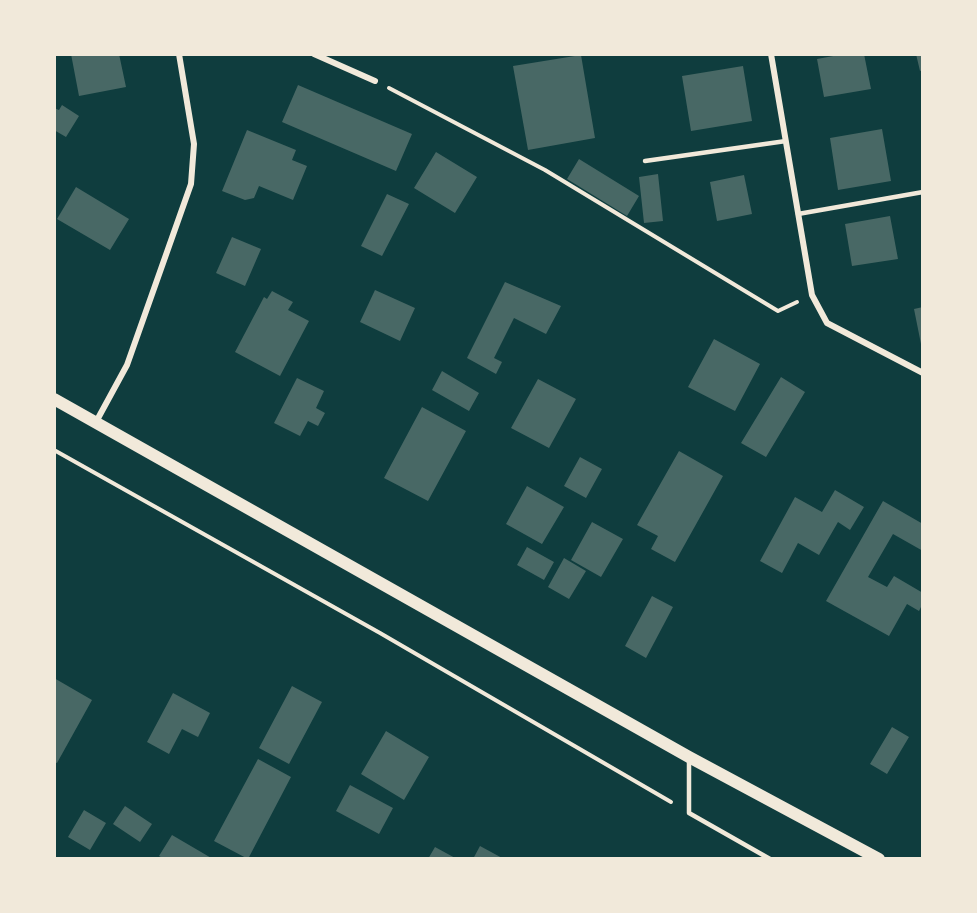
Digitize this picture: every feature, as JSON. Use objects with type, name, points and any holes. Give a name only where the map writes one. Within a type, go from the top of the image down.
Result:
[{"type":"main road","points":[[54,399],[689,757],[879,859]]},
{"type":"street","points":[[96,423],[127,365],[191,184],[194,144],[179,54]]},
{"type":"street","points":[[314,54],[375,81]]},
{"type":"street","points":[[771,54],[812,295],[827,323],[923,373]]},
{"type":"lane","points":[[645,161],[786,141]]},
{"type":"lane","points":[[798,214],[923,192]]},
{"type":"lane","points":[[689,757],[689,813],[770,859]]},
{"type":"path","points":[[375,81],[545,170],[778,310],[812,295]]},
{"type":"path","points":[[54,450],[420,656],[689,813]]},
{"type":"building","points":[[71,54],[119,54],[126,87],[79,96]]},
{"type":"building","points":[[844,54],[864,54],[871,89],[824,97],[817,59]]},
{"type":"building","points":[[916,54],[923,54],[923,70],[920,71]]},
{"type":"building","points":[[581,55],[595,138],[528,150],[513,66]]},
{"type":"building","points":[[743,66],[752,121],[691,131],[682,76]]},
{"type":"building","points":[[298,85],[412,134],[396,171],[282,122]]},
{"type":"building","points":[[62,105],[79,116],[66,137],[54,130],[54,108],[59,110]]},
{"type":"building","points":[[882,129],[891,181],[838,190],[830,138]]},
{"type":"building","points":[[247,130],[296,150],[292,160],[307,166],[293,200],[259,186],[254,198],[245,200],[222,191]]},
{"type":"building","points":[[436,152],[477,177],[455,213],[414,188]]},
{"type":"building","points":[[579,159],[639,196],[627,216],[567,179]]},
{"type":"building","points":[[658,174],[663,221],[644,223],[639,177]]},
{"type":"building","points":[[744,175],[752,214],[717,221],[710,182]]},
{"type":"building","points":[[76,187],[129,219],[110,250],[57,219]]},
{"type":"building","points":[[387,194],[409,204],[382,256],[361,246]]},
{"type":"building","points":[[890,216],[898,259],[852,266],[845,224]]},
{"type":"building","points":[[232,237],[261,249],[245,286],[216,273]]},
{"type":"building","points":[[505,282],[561,306],[546,334],[514,318],[494,358],[502,362],[496,374],[467,358]]},
{"type":"building","points":[[375,290],[415,308],[400,341],[360,322]]},
{"type":"building","points":[[272,291],[293,302],[288,310],[309,321],[280,376],[235,352],[264,297],[267,299]]},
{"type":"building","points":[[923,307],[923,349],[922,349],[914,309]]},
{"type":"building","points":[[714,339],[760,364],[735,411],[688,387]]},
{"type":"building","points":[[442,371],[479,393],[469,411],[432,390]]},
{"type":"building","points":[[781,377],[805,392],[766,457],[741,443]]},
{"type":"building","points":[[297,378],[324,391],[316,408],[325,413],[318,426],[308,421],[300,436],[274,423]]},
{"type":"building","points":[[538,379],[576,399],[549,448],[511,428]]},
{"type":"building","points":[[422,407],[466,431],[428,501],[384,478]]},
{"type":"building","points":[[679,451],[723,476],[675,562],[651,549],[658,536],[637,525]]},
{"type":"building","points":[[580,457],[602,469],[586,498],[564,486]]},
{"type":"building","points":[[527,486],[564,507],[542,544],[506,524]]},
{"type":"building","points":[[835,490],[864,507],[850,530],[838,522],[819,555],[798,543],[782,573],[760,561],[795,497],[822,512]]},
{"type":"building","points":[[883,501],[923,524],[923,551],[893,534],[868,577],[887,587],[894,576],[923,593],[923,603],[919,611],[907,604],[889,636],[826,601]]},
{"type":"building","points":[[592,522],[623,539],[601,577],[571,560]]},
{"type":"building","points":[[527,547],[554,562],[544,580],[517,565]]},
{"type":"building","points":[[564,558],[586,571],[569,599],[548,587]]},
{"type":"building","points":[[652,596],[673,607],[646,658],[625,646]]},
{"type":"building","points":[[54,678],[92,700],[57,763],[54,762]]},
{"type":"building","points":[[292,686],[322,702],[289,764],[259,748]]},
{"type":"building","points":[[173,693],[210,713],[198,737],[182,729],[169,754],[147,742]]},
{"type":"building","points":[[892,727],[909,737],[887,774],[870,764]]},
{"type":"building","points":[[386,731],[429,757],[404,800],[361,774]]},
{"type":"building","points":[[258,759],[291,777],[248,859],[214,841]]},
{"type":"building","points":[[350,785],[393,808],[379,834],[336,811]]},
{"type":"building","points":[[125,806],[152,824],[140,842],[113,824]]},
{"type":"building","points":[[84,810],[106,823],[90,850],[68,837]]},
{"type":"building","points":[[172,835],[213,859],[164,859],[159,856]]},
{"type":"building","points":[[480,846],[504,859],[473,859]]},
{"type":"building","points":[[435,847],[457,859],[428,859]]}]
